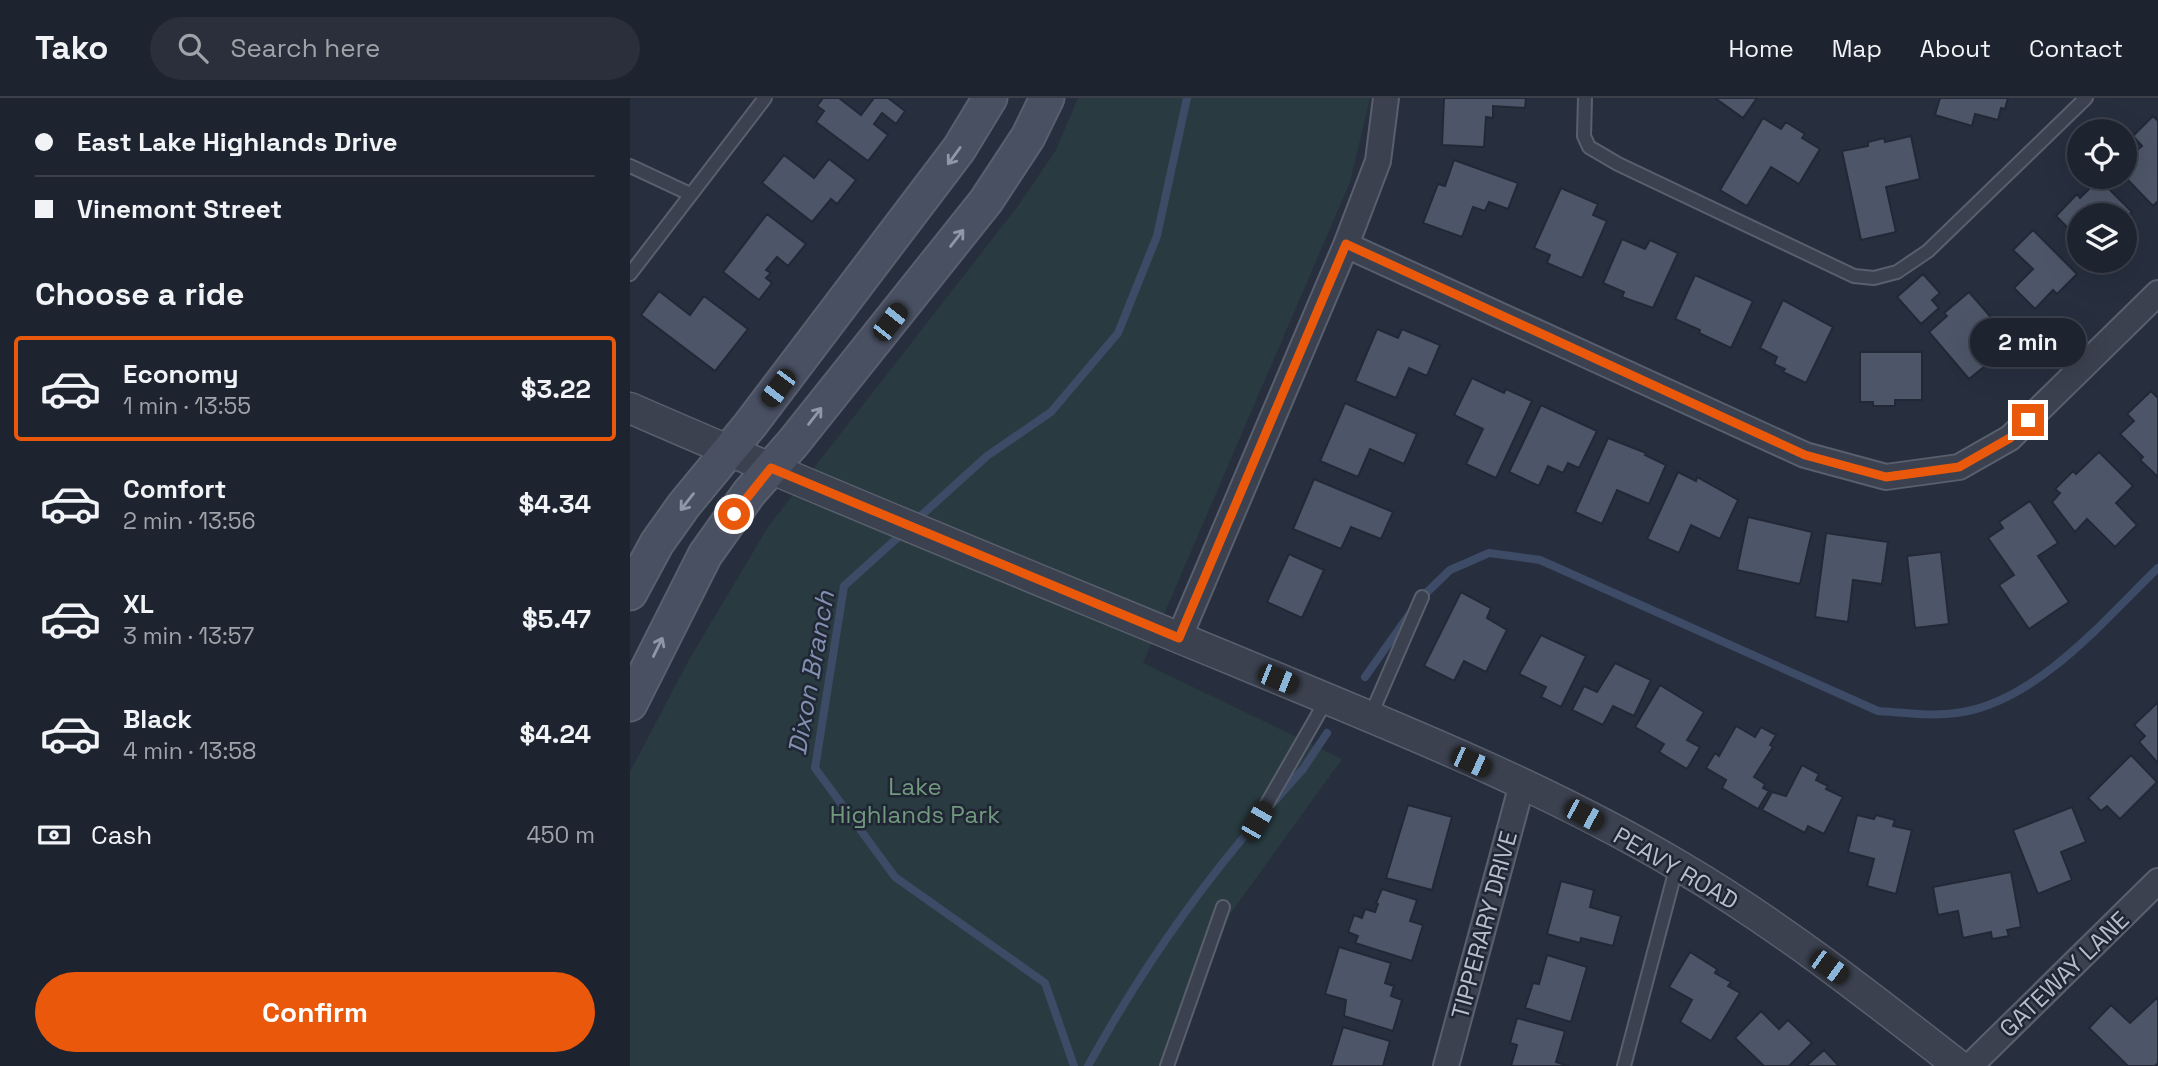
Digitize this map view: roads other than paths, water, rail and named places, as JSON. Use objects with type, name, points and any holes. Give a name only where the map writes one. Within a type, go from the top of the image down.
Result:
[{"type":"main road","points":[[630,593],[657,543],[684,505],[730,449],[959,149],[990,98]]},
{"type":"main road","points":[[630,704],[705,555],[749,493],[793,443],[986,201],[1028,136],[1047,98]]},
{"type":"street","points":[[1179,638],[1346,244],[1378,161],[1386,98]]},
{"type":"street","points":[[1346,244],[1805,455],[1886,477],[1959,467],[2010,438],[2158,293]]},
{"type":"street","name":"PEAVY ROAD","points":[[630,408],[1370,717],[1522,784],[1677,865],[1740,904],[1812,954],[1959,1066]]},
{"type":"street","name":"TIPPERARY DRIVE","points":[[1446,1066],[1522,784]]},
{"type":"street","name":"GATEWAY LANE","points":[[1970,1066],[2158,881]]},
{"type":"lane","points":[[630,274],[765,98]]},
{"type":"lane","points":[[1585,98],[1584,136],[1589,147],[1618,164],[1854,276],[1874,278],[1897,272],[1928,251],[2086,98]]},
{"type":"lane","points":[[630,166],[690,194]]},
{"type":"lane","points":[[1370,717],[1422,597]]},
{"type":"lane","points":[[1257,821],[1327,699]]},
{"type":"lane","points":[[1626,1065],[1677,865]]},
{"type":"lane","points":[[1167,1066],[1223,906]]},
{"type":"waterway","name":"Dixon Branch","points":[[914,522],[987,456],[1051,412],[1118,333],[1157,236],[1187,98]]},
{"type":"waterway","name":"Dixon Branch","points":[[905,531],[844,586],[815,768],[895,877],[1045,983],[1074,1066]]},
{"type":"waterway","points":[[1420,599],[1450,570],[1489,553],[1540,560],[1878,711],[1942,714],[1963,712],[1991,704],[2045,674],[2093,632],[2158,568]]},
{"type":"waterway","points":[[1365,677],[1411,612]]},
{"type":"waterway","points":[[1271,805],[1303,769],[1327,733]]},
{"type":"waterway","points":[[1088,1066],[1126,1000],[1168,937],[1212,876],[1260,818]]},
{"type":"park label","name":"Lake Highlands Park","points":[[915,800]]}]
